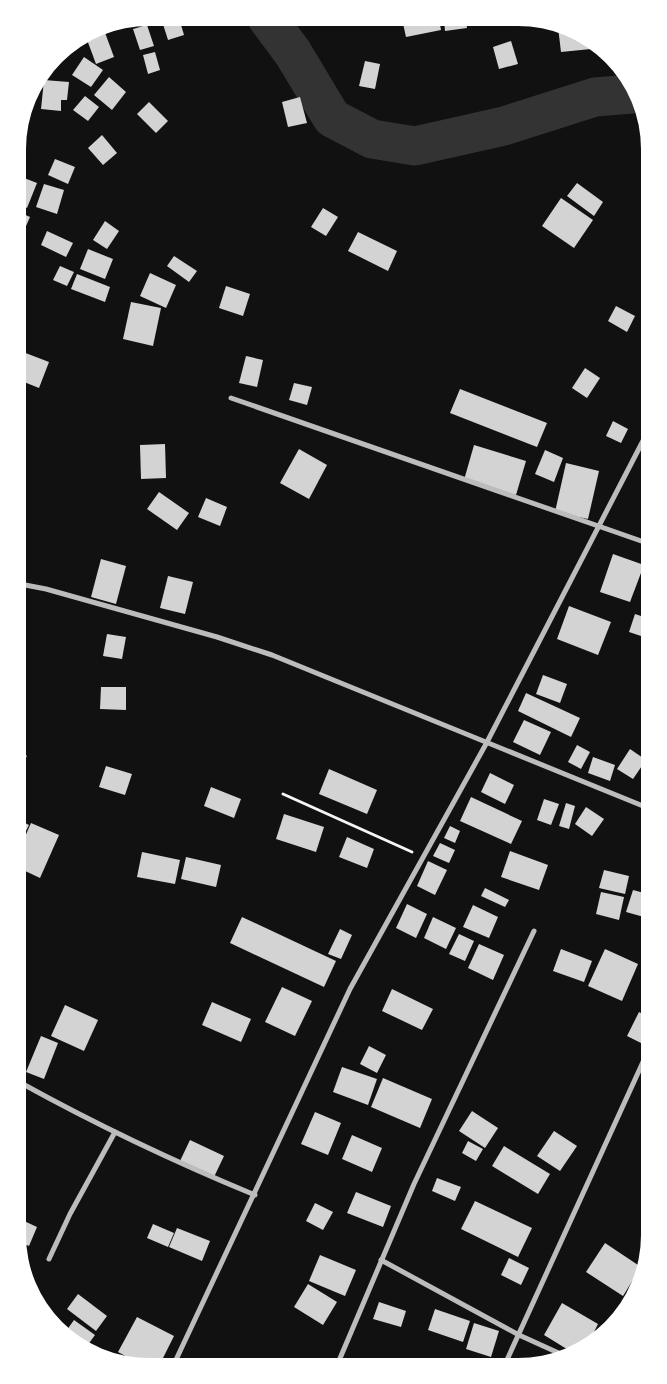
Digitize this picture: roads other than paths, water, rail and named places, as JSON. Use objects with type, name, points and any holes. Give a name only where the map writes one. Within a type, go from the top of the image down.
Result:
[{"type":"street","points":[[231,398],[641,541]]},
{"type":"street","points":[[177,1358],[350,989],[486,744],[641,444]]},
{"type":"street","points":[[27,585],[217,637],[272,655],[486,744],[640,805]]},
{"type":"street","points":[[340,1358],[414,1184],[534,931]]},
{"type":"street","points":[[508,1358],[640,1068]]},
{"type":"street","points":[[26,1085],[115,1132],[196,1171],[255,1195]]},
{"type":"street","points":[[50,1259],[70,1214],[115,1132]]},
{"type":"street","points":[[381,1260],[519,1334],[555,1351]]},
{"type":"waterway","points":[[273,27],[293,53],[332,118],[372,139],[415,146],[504,126],[595,97],[628,94]]}]
